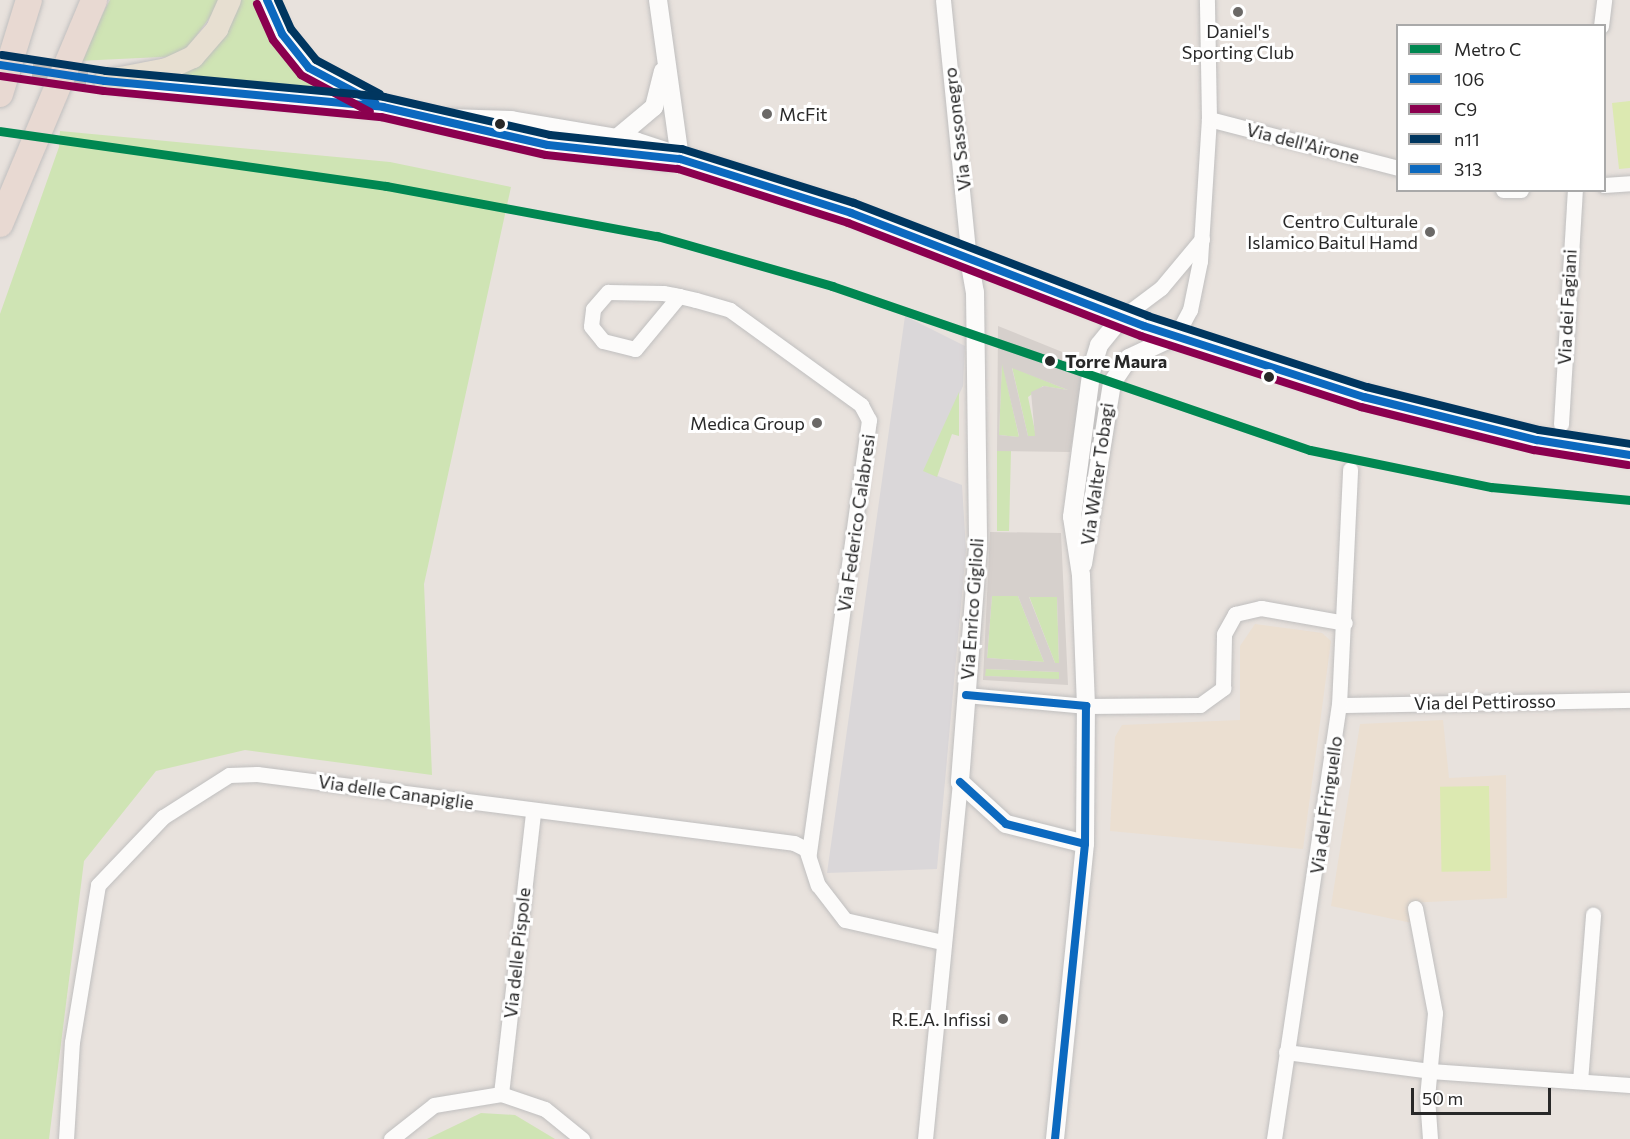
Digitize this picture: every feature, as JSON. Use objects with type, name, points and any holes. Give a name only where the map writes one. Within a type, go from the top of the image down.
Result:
[{"type":"highway","points":[[0,94],[29,0]]},
{"type":"highway","points":[[0,224],[94,0]]},
{"type":"main road","points":[[105,81],[175,67],[193,57],[212,37],[230,0]]},
{"type":"main road","points":[[267,0],[288,44],[316,74],[383,107]]},
{"type":"main road","points":[[105,81],[383,107],[447,119],[548,145],[680,159]]},
{"type":"main road","points":[[447,119],[494,119],[617,138],[842,210],[1121,318],[1434,417],[1630,455]]},
{"type":"street","points":[[658,0],[680,159]]},
{"type":"street","name":"Via Sassonegro","points":[[943,0],[969,259]]},
{"type":"street","points":[[1176,336],[1195,293],[1202,239],[1209,119],[1207,0]]},
{"type":"street","points":[[1601,24],[1604,0]]},
{"type":"street","points":[[617,138],[654,107],[666,57]]},
{"type":"street","name":"Via dell'Airone","points":[[1209,119],[1396,167]]},
{"type":"street","points":[[1606,185],[1630,183]]},
{"type":"street","name":"Via dei Fagiani","points":[[1561,424],[1575,192]]},
{"type":"street","points":[[1121,318],[1168,281],[1202,239]]},
{"type":"street","name":"Via Enrico Giglioli","points":[[926,1139],[942,942],[960,782],[978,547],[975,292],[969,259]]},
{"type":"street","name":"Via Federico Calabresi","points":[[680,296],[635,349],[603,341],[591,326],[593,309],[608,292],[680,296],[749,321],[861,405],[869,420],[809,855]]},
{"type":"street","name":"Via Walter Tobagi","points":[[1055,1139],[1085,844],[1086,706],[1081,575],[1072,517],[1092,368],[1099,345],[1121,318]]},
{"type":"street","name":"Via Walter Tobagi","points":[[1081,575],[1112,382],[1130,358],[1176,336]]},
{"type":"street","name":"Via del Fringuello","points":[[1274,1139],[1339,705],[1345,624],[1350,469]]},
{"type":"street","points":[[966,696],[1086,706],[1209,703],[1226,683],[1226,627],[1245,610],[1345,624]]},
{"type":"street","name":"Via del Pettirosso","points":[[1339,705],[1630,700]]},
{"type":"street","name":"Via delle Canapiglie","points":[[66,1139],[72,1042],[94,894],[121,856],[191,795],[222,777],[257,774],[533,811],[792,842],[809,855]]},
{"type":"street","points":[[960,782],[1006,824],[1085,844]]},
{"type":"street","name":"Via delle Pispole","points":[[501,1094],[533,811]]},
{"type":"street","points":[[809,855],[821,891],[845,920],[942,942]]},
{"type":"street","points":[[1415,908],[1434,1000],[1430,1071],[1430,1139]]},
{"type":"street","points":[[1580,1081],[1593,915]]},
{"type":"street","points":[[1286,1052],[1430,1071],[1630,1085]]},
{"type":"street","points":[[391,1139],[434,1105],[501,1094],[545,1109],[582,1139]]},
{"type":"shaded area","points":[[905,316],[965,346],[963,386],[924,471],[962,485],[966,550],[937,869],[827,873]]},
{"type":"shaded area","points":[[998,326],[1087,362],[1070,452],[997,451]],"holes":[[[1002,364],[1019,436],[1018,437],[999,435]],[[1012,368],[1068,390],[1044,386],[1031,392],[1035,436],[1028,436]]]},
{"type":"shaded area","points":[[990,532],[1061,533],[1068,685],[983,680]],"holes":[[[992,596],[1018,596],[1044,662],[987,658]],[[1029,597],[1057,597],[1059,663],[1055,663]],[[986,669],[1059,672],[1059,679],[985,676]]]},
{"type":"shaded area","points":[[1255,624],[1322,633],[1331,641],[1303,849],[1110,831],[1115,737],[1122,725],[1240,720],[1240,646]]},
{"type":"shaded area","points":[[1443,720],[1449,778],[1506,775],[1507,898],[1409,903],[1412,923],[1331,906],[1360,724]]},
{"type":"green space","points":[[110,0],[222,0],[182,56],[77,61]]},
{"type":"green space","points":[[241,0],[254,0],[283,59],[324,93],[177,75]]},
{"type":"green space","points":[[1630,101],[1630,168],[1619,169],[1612,103]]},
{"type":"green space","points":[[60,131],[390,162],[511,187],[424,584],[432,775],[245,750],[156,771],[84,861],[49,1139],[0,1139],[0,314],[59,147]]},
{"type":"green space","points":[[1002,361],[1019,437],[999,435]]},
{"type":"green space","points":[[1012,367],[1068,390],[1043,386],[1028,397],[1036,436],[1028,436]]},
{"type":"green space","points":[[959,392],[959,436],[952,434],[937,477],[923,471]]},
{"type":"green space","points":[[997,451],[1011,451],[1009,531],[997,531]]},
{"type":"green space","points":[[992,595],[1018,596],[1044,662],[987,658]]},
{"type":"green space","points":[[1029,596],[1057,597],[1059,663],[1055,663]]},
{"type":"green space","points":[[985,669],[1060,672],[1059,680],[985,676]]},
{"type":"green space","points":[[1489,786],[1490,871],[1441,872],[1440,787]]},
{"type":"green space","points":[[481,1113],[515,1115],[555,1139],[427,1139]]},
{"type":"tunnel","points":[[0,65],[105,81]]},
{"type":"metro line","name":"C","points":[[0,131],[386,186],[657,236],[832,286],[1310,450],[1491,487],[1630,500]]},
{"type":"transit line","name":"106","points":[[267,0],[282,34],[309,68],[375,103]]},
{"type":"transit line","name":"n11","points":[[278,0],[291,29],[316,60],[380,94]]},
{"type":"transit line","name":"C9","points":[[257,4],[273,40],[301,75],[370,112]]},
{"type":"transit line","name":"n11","points":[[2,55],[106,71],[384,97],[550,135],[682,149],[854,203],[1148,316],[1367,387],[1539,430],[1630,444]]},
{"type":"transit line","name":"106","points":[[0,65],[105,81],[383,107],[548,145],[680,159],[851,213],[1144,326],[1364,397],[1537,440],[1630,455]]},
{"type":"transit line","name":"C9","points":[[0,76],[104,91],[381,117],[546,155],[678,169],[848,223],[1141,336],[1361,407],[1534,450],[1628,465]]},
{"type":"transit line","name":"313","points":[[966,695],[1086,706]]},
{"type":"transit line","name":"313","points":[[1055,1139],[1085,844],[1086,706]]},
{"type":"transit line","name":"313","points":[[960,782],[1006,824],[1085,844]]},
{"type":"place","name":"Daniel's Sporting Club","points":[[1238,12]]},
{"type":"place","name":"McFit","points":[[767,114]]},
{"type":"place","name":"Centro Culturale Islamico Baitul Hamd","points":[[1430,232]]},
{"type":"place","name":"Torre Maura","points":[[1050,361]]},
{"type":"place","name":"Medica Group","points":[[817,423]]},
{"type":"place","name":"R.E.A. Infissi","points":[[1003,1019]]}]
